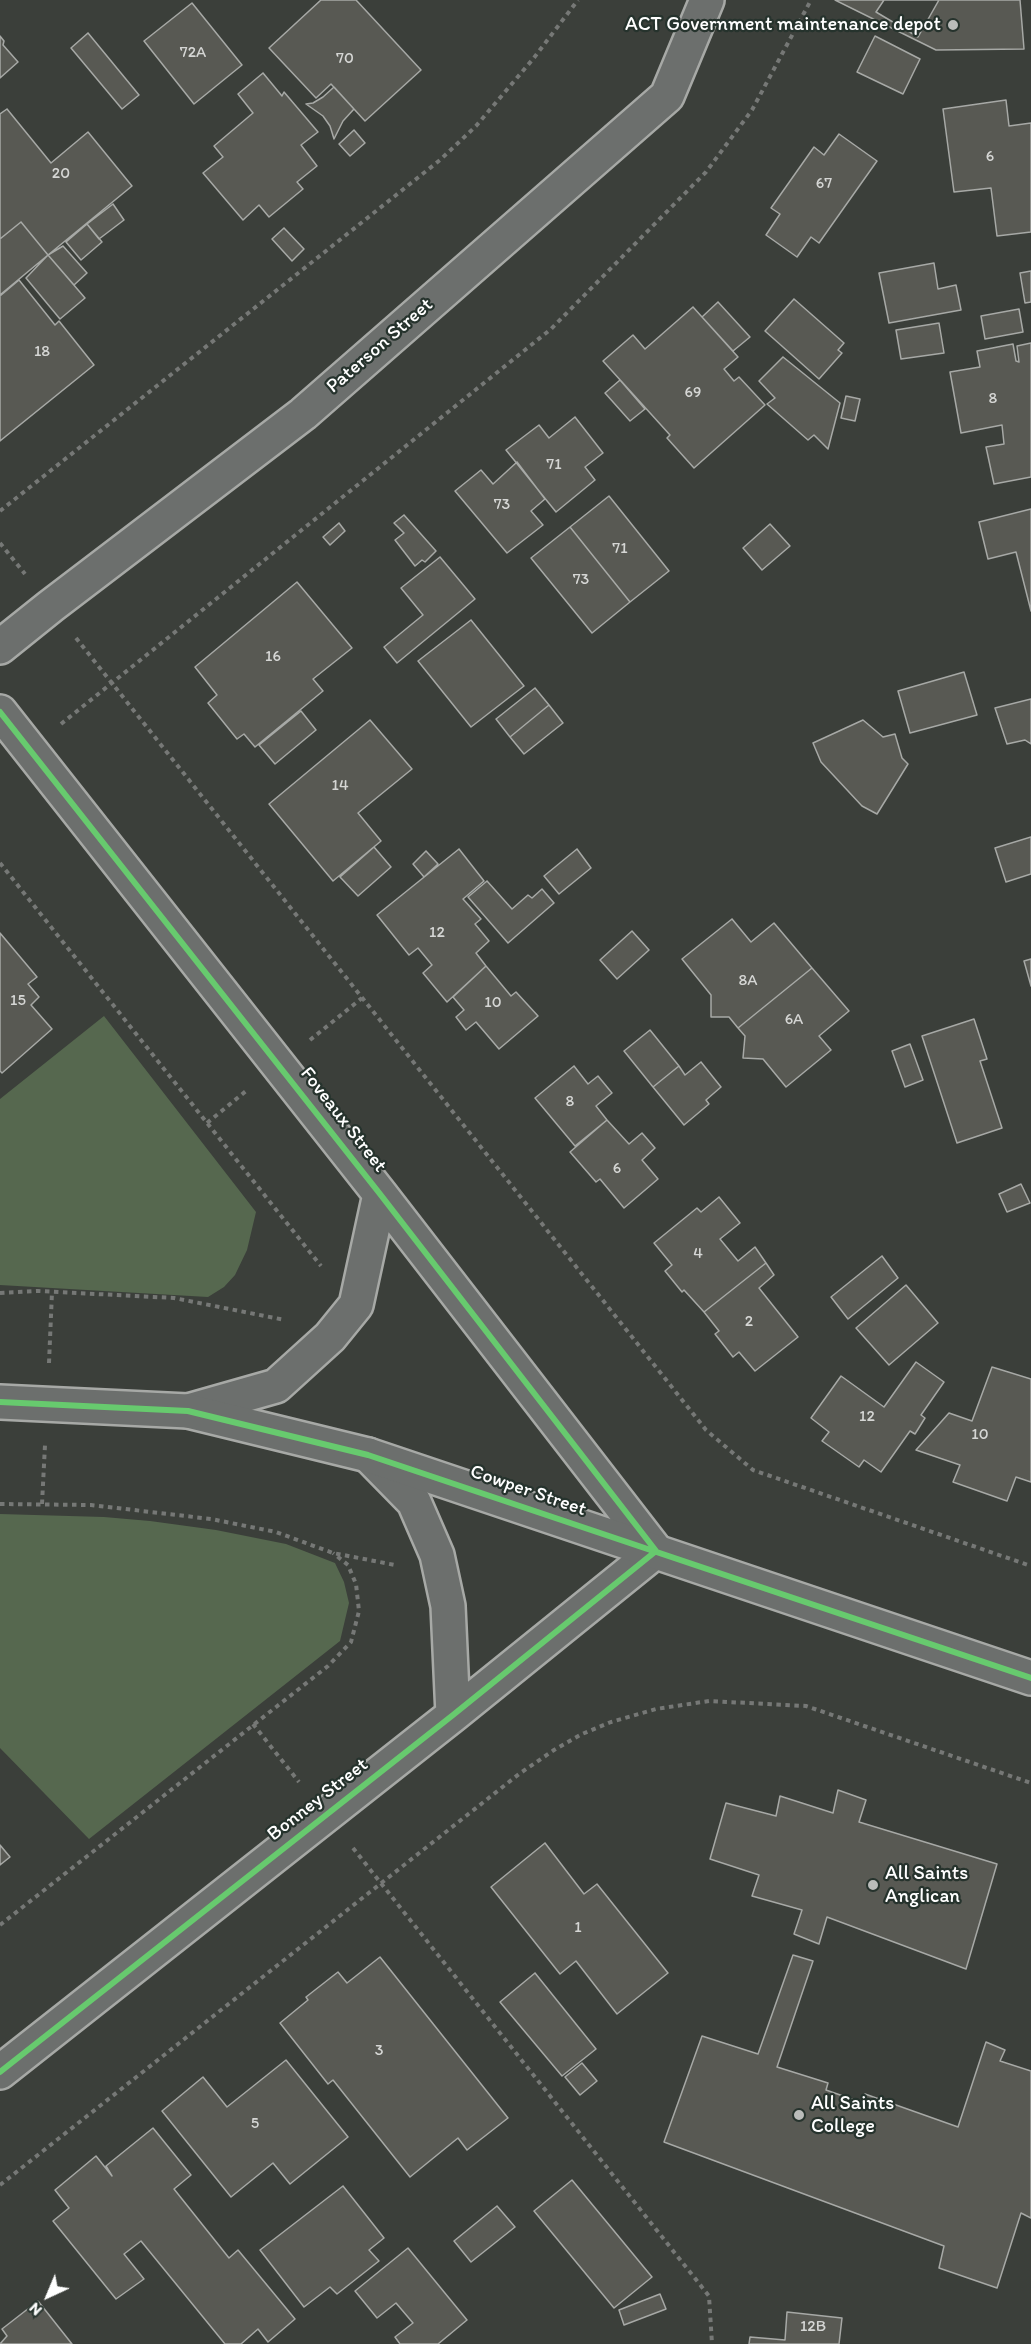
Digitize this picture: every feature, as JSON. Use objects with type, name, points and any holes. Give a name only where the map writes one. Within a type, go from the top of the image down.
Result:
[{"type":"street","name":"Paterson Street","points":[[0,647],[303,414],[667,96],[707,0]]},
{"type":"street","name":"Foveaux Street","points":[[0,712],[380,1194],[656,1551]]},
{"type":"street","points":[[188,1411],[276,1386],[330,1338],[356,1305],[380,1194]]},
{"type":"street","name":"Cowper Street","points":[[0,1402],[188,1411],[368,1455],[1031,1678]]},
{"type":"street","points":[[368,1455],[414,1502],[437,1555],[448,1606],[453,1714]]},
{"type":"street","name":"Bonney Street","points":[[0,2072],[656,1551]]},
{"type":"path","points":[[0,511],[440,160],[476,126],[533,59],[578,0]]},
{"type":"path","points":[[30,750],[550,328],[706,172],[752,110],[812,0]]},
{"type":"path","points":[[0,543],[706,1430],[753,1470],[1031,1566]]},
{"type":"path","points":[[0,863],[327,1273]]},
{"type":"path","points":[[0,1293],[38,1291],[174,1298],[335,1330]]},
{"type":"path","points":[[0,1504],[91,1505],[211,1519],[276,1532],[333,1553],[411,1569],[437,1555]]},
{"type":"path","points":[[0,1925],[328,1666],[351,1642],[359,1611],[356,1584],[348,1566],[333,1553]]},
{"type":"path","points":[[0,2185],[519,1774],[582,1734],[611,1722],[667,1707],[708,1701],[806,1706],[1031,1783]]},
{"type":"path","points":[[380,1883],[709,2296],[712,2344]]},
{"type":"green space","points":[[104,1016],[256,1212],[247,1250],[235,1275],[224,1287],[208,1297],[0,1285],[0,1099]]},
{"type":"green space","points":[[0,1514],[104,1517],[150,1521],[216,1530],[286,1544],[335,1563],[344,1582],[349,1603],[340,1641],[89,1839],[0,1748]]},
{"type":"building","points":[[321,0],[356,0],[421,70],[365,121],[331,84],[316,98],[269,48]]},
{"type":"building","name":"ACT Government maintenance depot","points":[[835,0],[1020,0],[1024,49],[936,50]]},
{"type":"building","points":[[884,0],[939,0],[918,37],[876,12]]},
{"type":"building","points":[[192,3],[242,65],[194,104],[144,41]]},
{"type":"building","points":[[88,33],[139,95],[122,109],[71,48]]},
{"type":"building","points":[[0,36],[4,41],[3,45],[18,62],[0,78]]},
{"type":"building","points":[[875,36],[920,59],[903,94],[857,72]]},
{"type":"building","points":[[263,73],[282,96],[284,92],[318,132],[301,145],[317,166],[297,182],[303,189],[269,217],[259,205],[243,220],[203,173],[223,157],[214,146],[253,113],[238,94]]},
{"type":"building","points":[[334,87],[354,109],[343,121],[334,139],[330,126],[323,116],[306,104],[323,97]]},
{"type":"building","points":[[1006,100],[1009,126],[1031,123],[1031,232],[997,236],[991,188],[954,192],[943,109]]},
{"type":"building","points":[[7,109],[51,163],[88,132],[132,186],[48,255],[21,222],[0,239],[0,114]]},
{"type":"building","points":[[354,130],[365,143],[350,156],[339,144]]},
{"type":"building","points":[[839,134],[877,161],[819,243],[811,237],[797,257],[766,235],[780,214],[771,208],[814,147],[824,155]]},
{"type":"building","points":[[113,204],[124,220],[99,239],[87,224]]},
{"type":"building","points":[[21,222],[48,255],[0,295],[0,239]]},
{"type":"building","points":[[87,224],[102,242],[81,260],[66,242]]},
{"type":"building","points":[[284,228],[304,249],[292,261],[272,239]]},
{"type":"building","points":[[63,246],[87,273],[74,285],[48,255]]},
{"type":"building","points":[[48,255],[85,298],[60,319],[26,278]]},
{"type":"building","points":[[934,263],[938,289],[956,285],[961,310],[889,323],[879,273]]},
{"type":"building","points":[[1031,271],[1031,302],[1025,303],[1020,273]]},
{"type":"building","points":[[19,280],[55,325],[59,321],[94,365],[0,441],[0,296]]},
{"type":"building","points":[[794,299],[844,343],[838,350],[842,353],[819,379],[765,331]]},
{"type":"building","points":[[718,302],[750,337],[733,351],[702,317]]},
{"type":"building","points":[[693,307],[738,357],[724,369],[734,381],[739,377],[765,405],[694,468],[667,438],[670,435],[603,361],[633,335],[645,349]]},
{"type":"building","points":[[1019,309],[1023,332],[985,339],[981,316]]},
{"type":"building","points":[[939,323],[944,353],[901,359],[896,330]]},
{"type":"building","points":[[1031,343],[1031,477],[994,484],[986,447],[1004,444],[1002,425],[961,433],[950,372],[980,367],[977,351],[1013,344],[1016,361],[1019,362],[1017,346]]},
{"type":"building","points":[[783,357],[840,403],[828,449],[814,435],[808,440],[767,404],[775,398],[759,381]]},
{"type":"building","points":[[620,380],[645,409],[630,421],[605,393]]},
{"type":"building","points":[[846,396],[860,399],[855,421],[841,418]]},
{"type":"building","points":[[575,417],[603,453],[585,467],[595,480],[556,512],[506,450],[539,425],[549,438]]},
{"type":"building","points":[[517,462],[545,499],[531,511],[543,525],[507,553],[455,491],[481,470],[493,484]]},
{"type":"building","points":[[609,496],[669,571],[630,602],[570,527]]},
{"type":"building","points":[[1031,509],[1031,611],[1016,552],[988,559],[979,522]]},
{"type":"building","points":[[404,515],[436,551],[425,562],[422,560],[415,566],[395,540],[404,533],[394,523]]},
{"type":"building","points":[[339,523],[345,531],[330,545],[323,537]]},
{"type":"building","points":[[770,524],[790,546],[762,570],[743,548]]},
{"type":"building","points":[[570,527],[630,602],[592,633],[531,558]]},
{"type":"building","points":[[440,557],[475,599],[397,663],[384,647],[423,615],[401,588]]},
{"type":"building","points":[[297,582],[352,648],[313,679],[323,691],[255,747],[244,734],[237,739],[208,703],[217,695],[195,667]]},
{"type":"building","points":[[471,620],[524,686],[471,727],[418,661]]},
{"type":"building","points":[[964,672],[977,715],[910,733],[898,691]]},
{"type":"building","points":[[535,688],[549,705],[510,737],[496,719]]},
{"type":"building","points":[[1031,699],[1031,744],[1025,740],[1007,744],[995,708]]},
{"type":"building","points":[[549,705],[563,723],[524,754],[510,737]]},
{"type":"building","points":[[301,711],[316,730],[275,764],[259,745]]},
{"type":"building","points":[[370,720],[412,769],[358,813],[381,841],[333,881],[269,804]]},
{"type":"building","points":[[863,720],[883,737],[895,734],[902,758],[908,764],[877,814],[862,806],[821,762],[813,743]]},
{"type":"building","points":[[1031,837],[1031,874],[1006,882],[995,848]]},
{"type":"building","points":[[374,847],[391,867],[358,896],[340,877]]},
{"type":"building","points":[[459,849],[484,881],[463,899],[481,919],[475,924],[489,941],[476,953],[486,966],[447,1002],[423,973],[432,965],[418,948],[409,955],[377,915]]},
{"type":"building","points":[[577,849],[591,868],[559,894],[544,876]]},
{"type":"building","points":[[426,851],[438,864],[424,877],[413,864]]},
{"type":"building","points":[[487,881],[512,909],[528,895],[532,898],[542,889],[554,903],[508,943],[468,897]]},
{"type":"building","points":[[732,919],[751,942],[774,923],[812,968],[738,1028],[729,1017],[711,1017],[711,995],[682,959]]},
{"type":"building","points":[[632,931],[649,950],[617,979],[600,960]]},
{"type":"building","points":[[0,933],[37,977],[28,984],[39,997],[31,1005],[52,1029],[2,1073],[0,1071]]},
{"type":"building","points":[[1031,959],[1031,986],[1024,961]]},
{"type":"building","points":[[486,966],[511,996],[516,992],[538,1016],[499,1049],[476,1022],[466,1030],[456,1017],[464,1010],[453,997]]},
{"type":"building","points":[[812,968],[849,1011],[819,1036],[831,1050],[786,1087],[763,1059],[743,1058],[745,1036],[738,1028]]},
{"type":"building","points":[[974,1019],[987,1059],[980,1061],[1002,1128],[957,1143],[922,1036]]},
{"type":"building","points":[[650,1030],[679,1066],[653,1087],[624,1051]]},
{"type":"building","points":[[910,1044],[923,1080],[905,1087],[892,1051]]},
{"type":"building","points":[[701,1062],[721,1087],[706,1100],[709,1104],[684,1125],[653,1087],[679,1066],[685,1075]]},
{"type":"building","points":[[574,1066],[588,1084],[598,1076],[612,1093],[596,1106],[607,1120],[575,1146],[535,1098]]},
{"type":"building","points":[[607,1120],[629,1144],[642,1133],[655,1148],[642,1160],[658,1179],[624,1208],[600,1179],[596,1182],[570,1152]]},
{"type":"building","points":[[1021,1184],[1030,1203],[1007,1212],[999,1194]]},
{"type":"building","points":[[719,1197],[740,1223],[720,1239],[738,1261],[755,1247],[766,1263],[704,1312],[684,1290],[682,1292],[665,1271],[672,1265],[654,1243],[697,1208],[701,1212]]},
{"type":"building","points":[[882,1256],[898,1278],[848,1319],[831,1297]]},
{"type":"building","points":[[766,1263],[774,1275],[759,1288],[798,1337],[755,1371],[739,1352],[733,1357],[715,1334],[719,1331],[704,1312]]},
{"type":"building","points":[[906,1285],[938,1323],[889,1365],[856,1328]]},
{"type":"building","points":[[916,1362],[944,1382],[921,1415],[925,1418],[915,1434],[910,1431],[881,1472],[864,1460],[859,1467],[822,1441],[829,1432],[811,1418],[841,1376],[884,1407]]},
{"type":"building","points":[[992,1367],[1031,1379],[1031,1482],[1016,1477],[1007,1501],[953,1482],[960,1465],[916,1450],[949,1413],[972,1421]]},
{"type":"building","name":"All Saints Anglican","points":[[838,1790],[866,1800],[859,1822],[997,1864],[966,1969],[827,1917],[819,1944],[794,1934],[802,1910],[752,1896],[759,1875],[710,1859],[726,1803],[776,1816],[780,1796],[833,1813]]},
{"type":"building","points":[[545,1843],[584,1894],[597,1884],[668,1973],[617,2014],[576,1961],[560,1974],[491,1887]]},
{"type":"building","points":[[0,1845],[10,1857],[0,1865]]},
{"type":"building","name":"All Saints College","points":[[793,1955],[813,1961],[777,2067],[828,2083],[826,2090],[863,2103],[865,2094],[958,2127],[986,2042],[1005,2050],[1000,2061],[1031,2071],[1031,2218],[1021,2213],[997,2288],[939,2268],[944,2246],[664,2142],[702,2036],[758,2054]]},
{"type":"building","points":[[380,1957],[508,2118],[467,2150],[458,2138],[410,2177],[333,2080],[328,2084],[280,2023],[308,2000],[306,1997],[338,1972],[347,1983]]},
{"type":"building","points":[[535,1973],[596,2049],[562,2076],[500,2002]]},
{"type":"building","points":[[286,2060],[348,2137],[290,2184],[273,2163],[231,2197],[162,2111],[203,2077],[227,2107]]},
{"type":"building","points":[[582,2063],[597,2081],[580,2095],[565,2077]]},
{"type":"building","points":[[153,2128],[191,2175],[174,2189],[229,2258],[238,2250],[295,2319],[268,2342],[258,2329],[241,2344],[225,2344],[141,2241],[124,2254],[144,2279],[116,2299],[53,2221],[69,2208],[55,2190],[96,2156],[112,2176],[106,2166]]},
{"type":"building","points":[[572,2180],[652,2277],[614,2308],[534,2211]]},
{"type":"building","points":[[343,2186],[384,2238],[369,2250],[379,2261],[337,2294],[330,2287],[304,2307],[260,2250]]},
{"type":"building","points":[[497,2206],[515,2227],[471,2262],[454,2241]]},
{"type":"building","points":[[408,2248],[467,2320],[438,2344],[400,2344],[395,2337],[413,2323],[396,2303],[377,2318],[355,2291]]},
{"type":"building","points":[[660,2294],[666,2309],[624,2325],[619,2310]]},
{"type":"building","points":[[38,2301],[72,2344],[0,2344],[7,2336],[2,2329]]},
{"type":"building","points":[[787,2312],[842,2318],[839,2344],[749,2344],[750,2337],[785,2340]]},
{"type":"cycle path","points":[[0,712],[380,1194],[656,1551],[453,1715],[0,2072]]},
{"type":"cycle path","points":[[0,1402],[188,1411],[368,1455],[1031,1678]]},
{"type":"place","name":"ACT Government maintenance depot","points":[[953,25]]},
{"type":"place","name":"All Saints Anglican","points":[[873,1885]]},
{"type":"place","name":"All Saints College","points":[[799,2115]]}]
